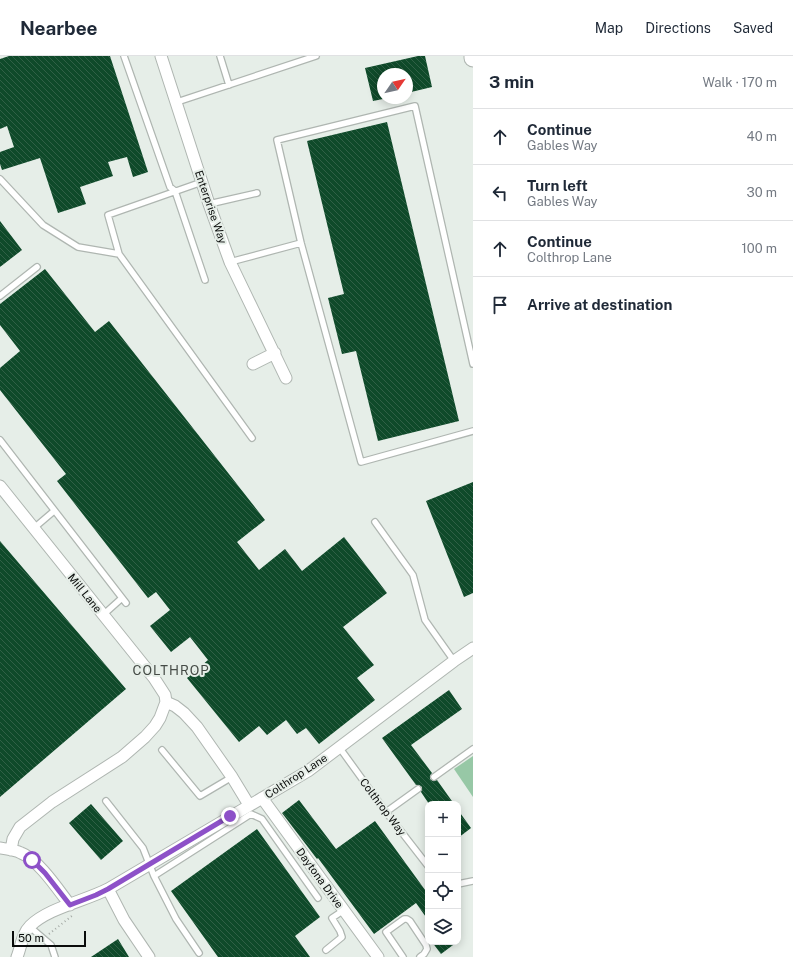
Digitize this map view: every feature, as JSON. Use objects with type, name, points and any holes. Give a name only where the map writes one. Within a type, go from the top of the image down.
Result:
[{"type":"street","name":"Enterprise Way","points":[[161,56],[209,204],[230,262],[286,378]]},
{"type":"street","points":[[253,364],[275,353]]},
{"type":"street","name":"Mill Lane","points":[[0,486],[154,678],[165,695],[166,702]]},
{"type":"street","name":"Colthrop Lane","points":[[74,908],[249,804],[308,771],[454,660],[473,648]]},
{"type":"street","points":[[17,957],[22,939],[30,927],[43,916],[74,908],[45,873],[32,860],[23,853],[5,849],[20,827],[52,802],[122,757],[145,737],[160,718],[166,702],[175,706],[193,722],[249,804]]},
{"type":"street","name":"Daytona Drive","points":[[262,798],[378,957]]},
{"type":"street","points":[[108,889],[124,920],[149,957]]},
{"type":"lane","points":[[124,56],[170,187],[175,191],[205,280]]},
{"type":"lane","points":[[220,56],[229,85]]},
{"type":"lane","points":[[177,102],[316,56]]},
{"type":"lane","points":[[473,364],[415,106],[277,140],[301,243],[361,462],[473,431]]},
{"type":"lane","points":[[0,179],[43,224],[78,247],[119,254]]},
{"type":"lane","points":[[202,182],[108,215],[119,254],[252,438]]},
{"type":"lane","points":[[209,204],[257,193]]},
{"type":"lane","points":[[230,262],[301,243]]},
{"type":"lane","points":[[0,296],[37,267]]},
{"type":"lane","points":[[0,440],[126,603]]},
{"type":"lane","points":[[34,528],[54,511]]},
{"type":"lane","points":[[375,522],[413,575],[425,620],[454,660]]},
{"type":"lane","points":[[103,615],[122,598]]},
{"type":"lane","name":"Colthrop Way","points":[[340,747],[386,812],[425,862]]},
{"type":"lane","points":[[434,777],[473,749]]},
{"type":"lane","points":[[162,750],[200,796],[232,777]]},
{"type":"lane","points":[[386,812],[418,789]]},
{"type":"lane","points":[[106,801],[143,848],[154,876],[176,919],[199,953]]},
{"type":"lane","points":[[154,876],[251,814],[262,819],[318,898]]},
{"type":"lane","points":[[461,884],[473,881]]},
{"type":"lane","points":[[326,950],[342,937],[332,918],[344,910]]},
{"type":"lane","points":[[403,957],[386,932],[404,919],[410,921],[426,945],[427,949],[420,957]]},
{"type":"lane","points":[[30,927],[51,945],[55,957]]},
{"type":"path","points":[[44,938],[74,908]]},
{"type":"green space","points":[[473,756],[473,797],[454,769]]},
{"type":"building","points":[[9,56],[110,56],[148,172],[133,177],[127,157],[108,162],[113,176],[80,187],[86,204],[58,213],[40,158],[2,170],[0,164],[0,152],[14,147],[7,126],[0,129],[0,59]]},
{"type":"building","points":[[418,56],[425,56],[432,87],[413,92],[413,68],[377,68],[377,100],[373,101],[365,68]]},
{"type":"building","points":[[387,122],[459,421],[378,441],[356,351],[342,354],[328,298],[344,294],[307,141]]},
{"type":"building","points":[[0,221],[22,250],[0,267]]},
{"type":"building","points":[[45,269],[95,332],[109,321],[265,520],[237,542],[259,570],[285,549],[302,571],[344,537],[387,593],[343,627],[374,665],[357,678],[375,700],[319,744],[306,728],[297,734],[286,720],[267,735],[259,726],[239,742],[187,678],[208,660],[190,637],[171,652],[150,626],[170,610],[156,592],[148,598],[57,481],[66,474],[0,390],[0,368],[20,351],[0,325],[0,304]]},
{"type":"building","points":[[473,482],[473,593],[464,597],[426,501]]},
{"type":"building","points":[[0,541],[126,689],[0,797]]},
{"type":"building","points":[[449,690],[462,709],[411,745],[432,773],[430,779],[433,781],[437,780],[452,801],[427,801],[421,792],[422,787],[416,785],[382,738]]},
{"type":"building","points":[[299,800],[336,849],[375,821],[425,890],[425,916],[416,903],[374,934],[318,858],[317,859],[282,813]]},
{"type":"building","points":[[91,804],[123,841],[101,860],[69,823]]},
{"type":"building","points":[[461,814],[471,828],[461,836]]},
{"type":"building","points":[[257,829],[320,917],[295,936],[310,957],[218,957],[171,891]]},
{"type":"building","points":[[118,939],[129,957],[91,957]]},
{"type":"building","points":[[434,945],[453,945],[441,954]]},
{"type":"district","name":"COLTHROP","points":[[171,670]]},
{"type":"route","points":[[32,860],[45,873],[70,905],[108,889],[230,816]]}]
